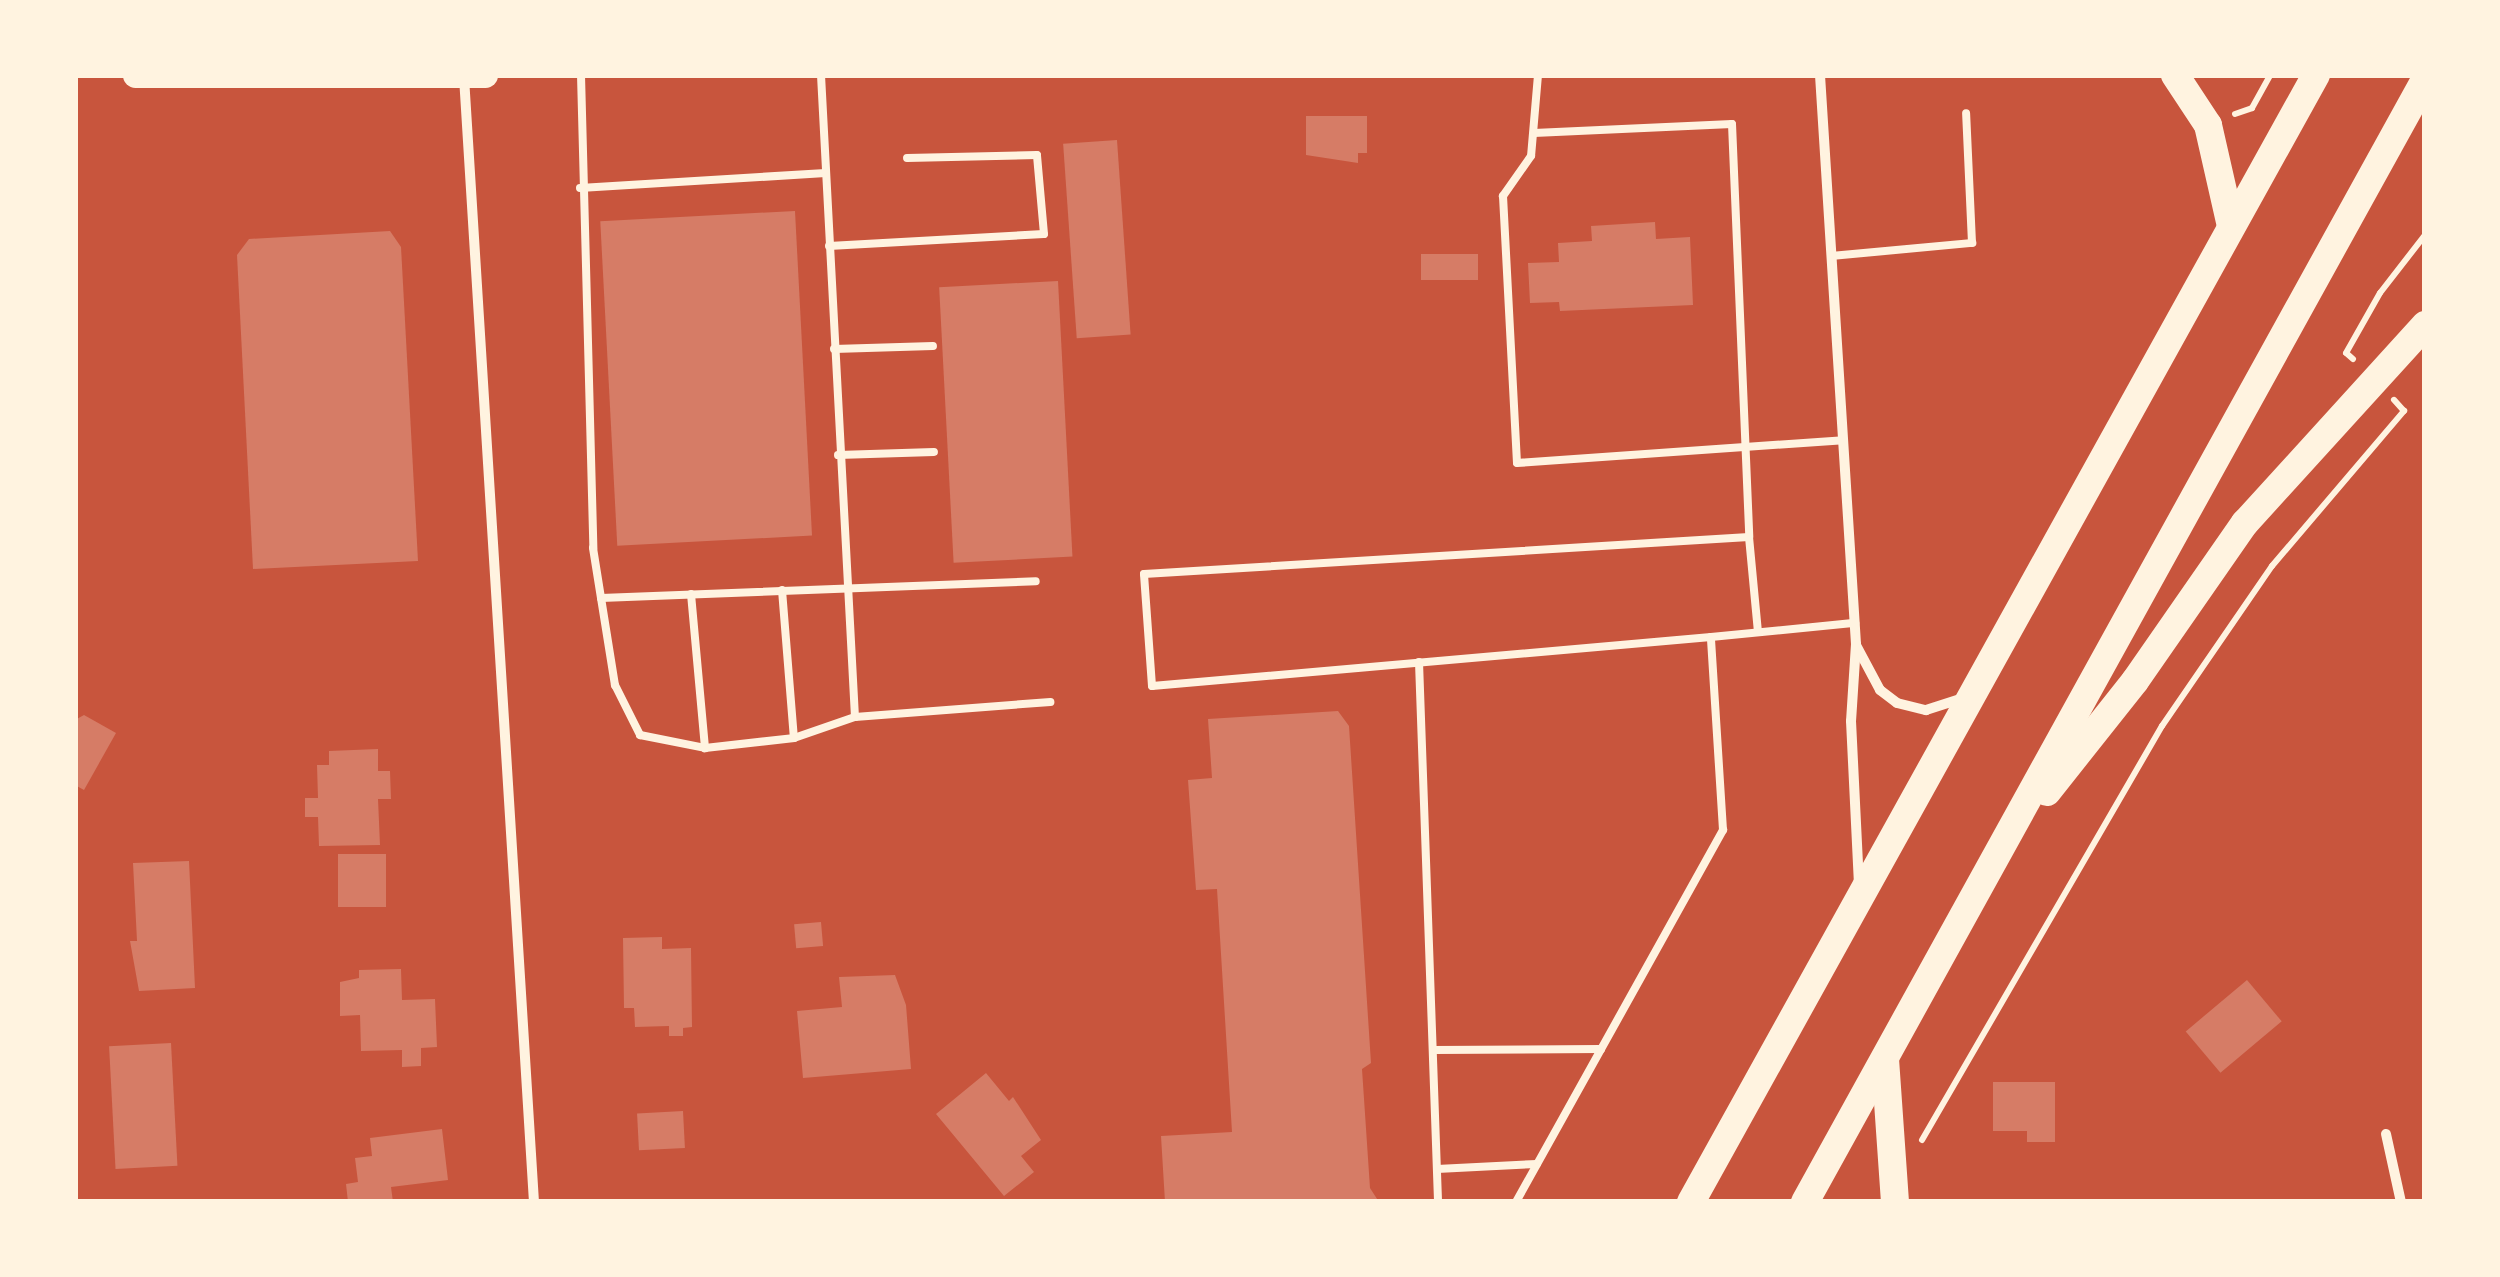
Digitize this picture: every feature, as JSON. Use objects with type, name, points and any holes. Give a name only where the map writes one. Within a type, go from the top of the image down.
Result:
[{"type":"highway","points":[[2176,75],[2208,125],[2231,226]]},
{"type":"highway","points":[[1691,1202],[2316,75]]},
{"type":"highway","points":[[1805,1202],[2425,80]]},
{"type":"highway","points":[[1996,856],[2135,681],[2245,522],[2425,325]]},
{"type":"highway","points":[[1885,1058],[1895,1202]]},
{"type":"main road","points":[[151,76],[485,75]]},
{"type":"street","points":[[1820,75],[1855,623],[1851,721],[1860,898]]},
{"type":"street","points":[[464,76],[534,1202]]},
{"type":"street","points":[[1856,644],[1880,690],[1897,704],[1926,710],[1972,695]]},
{"type":"street","points":[[2386,1134],[2401,1202]]},
{"type":"lane","points":[[581,75],[580,188],[593,548],[615,685],[640,735],[705,748],[794,738],[856,716],[1050,702]]},
{"type":"lane","points":[[822,75],[844,588],[856,716]]},
{"type":"lane","points":[[1538,75],[1531,156],[1503,196],[1517,463],[1748,451],[1843,440]]},
{"type":"lane","points":[[1832,256],[1972,244],[1966,113]]},
{"type":"lane","points":[[1534,134],[1732,124],[1749,537],[1758,632]]},
{"type":"lane","points":[[829,246],[1044,234],[1037,155],[907,158]]},
{"type":"lane","points":[[580,188],[826,174]]},
{"type":"lane","points":[[834,349],[933,346]]},
{"type":"lane","points":[[838,455],[934,452]]},
{"type":"lane","points":[[1749,537],[1144,574],[1152,686],[1855,623]]},
{"type":"lane","points":[[601,598],[1036,581]]},
{"type":"lane","points":[[782,590],[794,738]]},
{"type":"lane","points":[[690,594],[705,748]]},
{"type":"lane","points":[[1516,1202],[1723,830],[1711,637]]},
{"type":"lane","points":[[1418,662],[1438,1202]]},
{"type":"lane","points":[[1433,1050],[1601,1049]]},
{"type":"lane","points":[[1437,1169],[1537,1164]]},
{"type":"path","points":[[2229,116],[2252,108],[2270,75]]},
{"type":"path","points":[[2346,353],[2380,294],[2425,236]]},
{"type":"path","points":[[1912,1156],[2162,726],[2272,566],[2404,411],[2395,400]]},
{"type":"building","points":[[1306,116],[1367,116],[1367,153],[1358,153],[1358,163],[1306,155]]},
{"type":"building","points":[[1117,140],[1131,335],[1077,338],[1063,144]]},
{"type":"building","points":[[795,211],[812,536],[617,546],[600,221]]},
{"type":"building","points":[[1655,222],[1656,239],[1690,237],[1693,305],[1560,311],[1559,302],[1530,303],[1528,263],[1559,262],[1558,243],[1592,241],[1591,226]]},
{"type":"building","points":[[390,231],[401,247],[418,561],[253,569],[237,255],[249,239]]},
{"type":"building","points":[[1421,254],[1478,254],[1478,280],[1421,280]]},
{"type":"building","points":[[1058,281],[1072,557],[954,563],[939,287]]},
{"type":"building","points":[[1338,711],[1349,726],[1371,1063],[1362,1069],[1370,1188],[1379,1202],[1165,1202],[1161,1136],[1232,1132],[1217,889],[1196,890],[1188,780],[1212,778],[1208,719]]},
{"type":"building","points":[[84,715],[116,733],[84,790],[75,785],[75,720]]},
{"type":"building","points":[[378,749],[378,771],[390,771],[391,799],[378,799],[380,845],[319,846],[318,817],[305,817],[305,798],[318,798],[317,765],[329,765],[329,751]]},
{"type":"building","points":[[338,854],[386,854],[386,907],[338,907]]},
{"type":"building","points":[[189,861],[195,988],[139,991],[130,941],[137,941],[133,863]]},
{"type":"building","points":[[821,922],[823,946],[796,948],[794,924]]},
{"type":"building","points":[[662,937],[662,949],[691,948],[692,1027],[683,1028],[683,1036],[669,1036],[669,1026],[635,1027],[634,1008],[624,1008],[623,938]]},
{"type":"building","points":[[401,969],[402,1000],[435,999],[437,1047],[421,1048],[421,1066],[402,1067],[402,1050],[361,1051],[360,1015],[340,1016],[340,982],[359,978],[359,970]]},
{"type":"building","points":[[895,975],[906,1005],[911,1069],[803,1078],[797,1011],[842,1007],[839,977]]},
{"type":"building","points":[[2247,980],[2282,1021],[2220,1073],[2186,1031]]},
{"type":"building","points":[[171,1043],[177,1166],[116,1169],[109,1046]]},
{"type":"building","points":[[986,1073],[1009,1101],[1013,1097],[1041,1140],[1021,1156],[1034,1172],[1004,1196],[936,1114]]},
{"type":"building","points":[[1993,1082],[2055,1082],[2055,1142],[2027,1142],[2027,1131],[1993,1131]]},
{"type":"building","points":[[683,1111],[685,1148],[639,1150],[637,1113]]},
{"type":"building","points":[[442,1129],[448,1180],[391,1187],[393,1202],[348,1202],[346,1184],[358,1182],[355,1158],[372,1156],[370,1138]]}]
